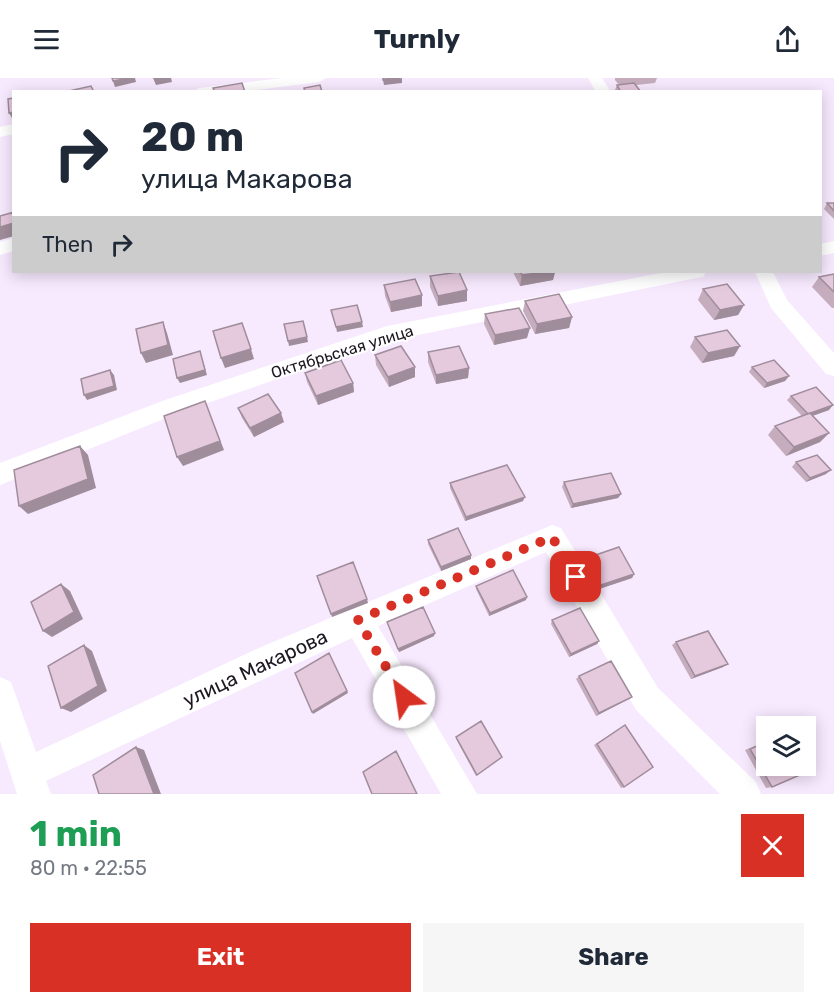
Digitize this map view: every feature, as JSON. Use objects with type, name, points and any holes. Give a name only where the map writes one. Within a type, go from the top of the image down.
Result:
[{"type":"street","points":[[231,90],[279,87],[319,78]]},
{"type":"street","name":"Октябрьская улица","points":[[0,474],[173,406],[387,334],[691,273]]},
{"type":"street","points":[[764,273],[778,303],[834,368]]},
{"type":"street","name":"улица Макарова","points":[[30,784],[358,620],[552,537],[647,699],[744,794]]},
{"type":"street","points":[[358,620],[460,794]]},
{"type":"street","points":[[0,693],[30,784]]},
{"type":"building","points":[[112,78],[130,78],[113,81]]},
{"type":"building","points":[[242,83],[244,90],[214,90],[213,88]]},
{"type":"building","points":[[634,83],[639,90],[620,90],[617,85]]},
{"type":"building","points":[[320,85],[321,90],[304,90],[304,88]]},
{"type":"building","points":[[91,86],[93,90],[73,90]]},
{"type":"building","points":[[12,98],[12,112],[9,113],[8,99]]},
{"type":"building","points":[[827,203],[834,203],[834,211]]},
{"type":"building","points":[[12,213],[12,224],[0,227],[0,216]]},
{"type":"building","points":[[459,273],[467,290],[438,296],[430,276]]},
{"type":"building","points":[[834,274],[834,292],[819,277]]},
{"type":"building","points":[[415,279],[422,295],[390,302],[384,285]]},
{"type":"building","points":[[727,284],[744,305],[720,310],[703,289]]},
{"type":"building","points":[[559,294],[572,317],[537,324],[525,301]]},
{"type":"building","points":[[357,305],[362,322],[336,327],[331,310]]},
{"type":"building","points":[[519,308],[530,328],[495,335],[485,314]]},
{"type":"building","points":[[303,321],[307,337],[288,341],[284,324]]},
{"type":"building","points":[[163,322],[168,345],[141,353],[136,329]]},
{"type":"building","points":[[242,323],[251,349],[221,358],[213,331]]},
{"type":"building","points":[[727,330],[740,346],[708,353],[695,337]]},
{"type":"building","points":[[401,346],[415,367],[388,377],[375,355]]},
{"type":"building","points":[[459,346],[469,368],[436,375],[428,352]]},
{"type":"building","points":[[200,351],[205,370],[177,378],[173,359]]},
{"type":"building","points":[[341,360],[353,383],[316,396],[305,373]]},
{"type":"building","points":[[774,360],[789,376],[767,383],[752,367]]},
{"type":"building","points":[[110,370],[114,386],[84,395],[81,379]]},
{"type":"building","points":[[816,387],[833,405],[808,414],[791,396]]},
{"type":"building","points":[[268,394],[281,413],[250,428],[238,408]]},
{"type":"building","points":[[205,401],[220,441],[177,457],[164,416]]},
{"type":"building","points":[[810,413],[829,433],[794,447],[775,426]]},
{"type":"building","points":[[80,446],[88,479],[19,506],[14,470]]},
{"type":"building","points":[[817,455],[831,470],[810,478],[796,462]]},
{"type":"building","points":[[507,465],[525,497],[466,517],[450,483]]},
{"type":"building","points":[[611,473],[621,494],[573,504],[564,482]]},
{"type":"building","points":[[458,528],[471,555],[441,567],[428,540]]},
{"type":"building","points":[[619,547],[634,574],[601,585],[587,558]]},
{"type":"building","points":[[353,562],[367,599],[331,614],[317,576]]},
{"type":"building","points":[[513,570],[527,597],[490,613],[476,586]]},
{"type":"building","points":[[61,584],[74,612],[43,631],[31,602]]},
{"type":"building","points":[[423,607],[435,633],[398,649],[387,622]]},
{"type":"building","points":[[580,608],[599,641],[571,654],[552,620]]},
{"type":"building","points":[[708,631],[728,664],[695,676],[676,642]]},
{"type":"building","points":[[84,645],[98,686],[61,708],[48,666]]},
{"type":"building","points":[[329,653],[347,691],[312,712],[295,673]]},
{"type":"building","points":[[611,661],[632,697],[599,713],[579,676]]},
{"type":"building","points":[[481,721],[502,757],[477,775],[456,737]]},
{"type":"building","points":[[625,725],[653,767],[624,787],[597,744]]},
{"type":"building","points":[[756,746],[756,759],[750,749]]},
{"type":"building","points":[[136,747],[154,794],[99,794],[93,775]]},
{"type":"building","points":[[396,751],[417,794],[372,794],[363,772]]},
{"type":"building","points":[[766,776],[798,776],[772,787]]},
{"type":"route","points":[[404,697],[358,620],[552,537],[576,577]]}]
